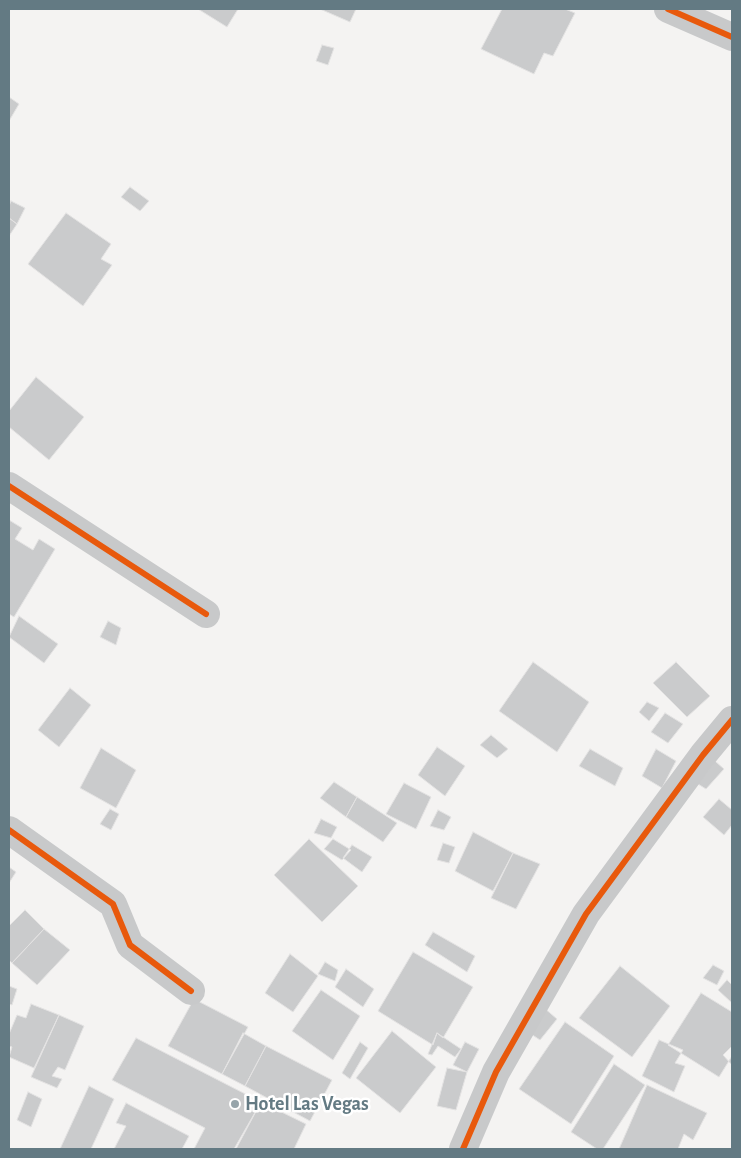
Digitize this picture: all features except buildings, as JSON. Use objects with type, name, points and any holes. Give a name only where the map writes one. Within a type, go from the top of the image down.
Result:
[{"type":"street","points":[[668,9],[732,38]]},
{"type":"street","points":[[9,486],[206,614]]},
{"type":"street","points":[[463,1149],[496,1072],[586,914],[703,755],[732,720]]},
{"type":"street","points":[[9,830],[114,904],[130,945],[191,991]]},
{"type":"cycle path","points":[[668,9],[732,37]]},
{"type":"cycle path","points":[[9,486],[206,614]]},
{"type":"cycle path","points":[[463,1149],[496,1072],[586,914],[703,755],[732,720]]},
{"type":"cycle path","points":[[9,830],[113,904],[130,945],[191,991]]},
{"type":"place","name":"Hotel Las Vegas","points":[[235,1104]]}]
